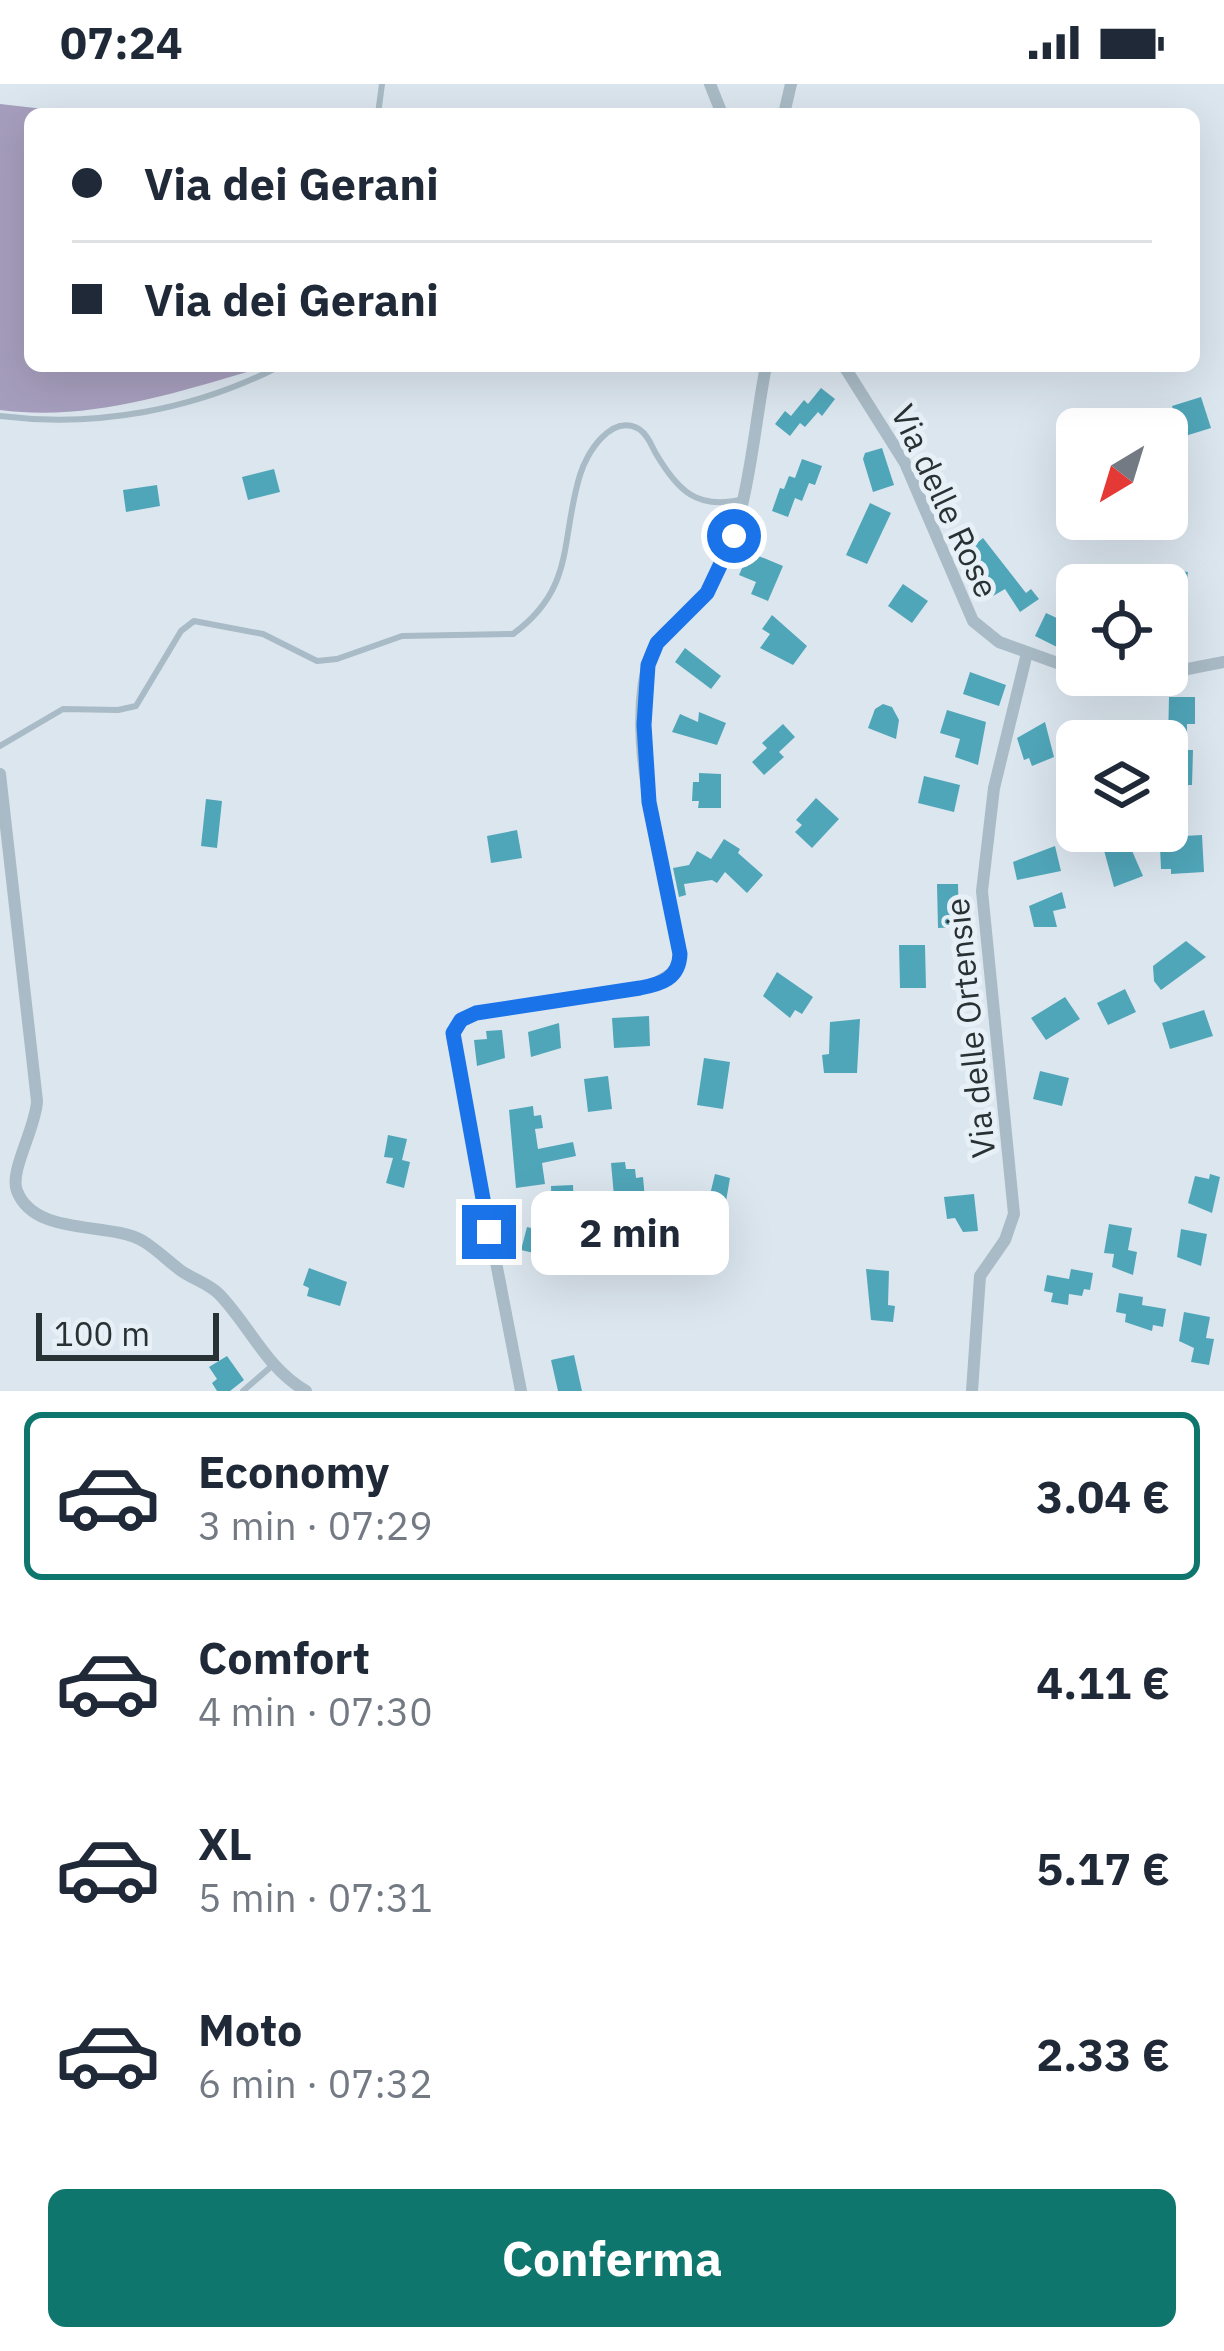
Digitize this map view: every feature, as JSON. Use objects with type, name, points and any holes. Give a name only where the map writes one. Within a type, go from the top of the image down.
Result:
[{"type":"street","points":[[521,1391],[452,1036],[461,1020],[476,1013],[640,988],[664,982],[677,970],[680,954],[647,789],[648,665],[657,643],[707,593],[727,554],[747,498],[765,372]]},
{"type":"street","name":"Via delle Rose","points":[[848,372],[905,463],[969,615],[989,637],[1056,663]]},
{"type":"street","name":"Via delle Ortensie","points":[[973,1391],[980,1276],[1005,1240],[1014,1214],[982,891],[994,788],[1027,653]]},
{"type":"street","points":[[1188,669],[1224,662]]},
{"type":"street","points":[[0,775],[37,1102],[32,1138],[16,1173],[18,1194],[34,1210],[63,1223],[123,1233],[152,1247],[220,1295],[273,1365],[306,1391]]},
{"type":"lane","points":[[0,416],[48,419],[148,411],[214,396],[268,372]]},
{"type":"lane","points":[[0,746],[63,709],[136,706],[177,637],[194,621],[210,620],[263,634],[321,661],[403,636],[513,634],[557,587],[581,471],[592,448],[615,429],[628,426],[643,432],[672,481],[691,497],[714,504],[747,498]]},
{"type":"lane","points":[[243,1391],[273,1365]]},
{"type":"shaded area","points":[[0,104],[35,108],[24,108],[24,372],[247,372],[94,409],[0,410]]},
{"type":"building","points":[[821,388],[835,399],[822,416],[818,412],[805,427],[800,423],[790,436],[775,424],[785,411],[791,416],[804,400],[808,404]]},
{"type":"building","points":[[1201,397],[1211,428],[1188,435],[1188,408],[1172,406]]},
{"type":"building","points":[[882,448],[894,485],[873,492],[863,459],[865,453]]},
{"type":"building","points":[[802,459],[822,466],[815,485],[809,483],[802,501],[795,498],[788,517],[772,511],[780,488],[784,489],[789,476],[795,478]]},
{"type":"building","points":[[274,469],[280,492],[248,500],[242,477]]},
{"type":"building","points":[[157,485],[160,506],[126,512],[123,490]]},
{"type":"building","points":[[870,503],[891,513],[867,564],[846,555]]},
{"type":"building","points":[[983,538],[1026,593],[1031,589],[1039,599],[1020,612],[1005,589],[993,596],[981,578],[985,576],[965,553]]},
{"type":"building","points":[[749,552],[783,566],[768,601],[751,594],[756,582],[739,575]]},
{"type":"building","points":[[903,584],[928,601],[912,623],[888,606]]},
{"type":"building","points":[[1046,613],[1056,618],[1056,646],[1035,636]]},
{"type":"building","points":[[772,615],[807,646],[793,665],[760,648],[770,634],[762,629]]},
{"type":"building","points":[[685,648],[721,676],[711,689],[675,662]]},
{"type":"building","points":[[970,672],[1006,685],[999,706],[963,694]]},
{"type":"building","points":[[1169,697],[1195,697],[1195,724],[1168,720]]},
{"type":"building","points":[[883,704],[892,707],[899,720],[896,739],[868,728],[875,709]]},
{"type":"building","points":[[947,710],[986,722],[978,765],[955,757],[960,739],[940,733]]},
{"type":"building","points":[[699,712],[726,723],[717,745],[672,732],[680,714],[698,722]]},
{"type":"building","points":[[1045,722],[1054,757],[1032,766],[1029,758],[1024,760],[1017,738]]},
{"type":"building","points":[[783,724],[795,737],[779,752],[784,757],[764,775],[752,762],[767,748],[762,743]]},
{"type":"building","points":[[1188,750],[1193,750],[1192,785],[1188,785]]},
{"type":"building","points":[[699,773],[721,774],[721,808],[698,808],[699,801],[692,801],[693,782],[699,782]]},
{"type":"building","points":[[924,776],[960,785],[954,812],[918,803]]},
{"type":"building","points":[[816,798],[839,819],[812,848],[795,832],[802,825],[796,820]]},
{"type":"building","points":[[206,799],[222,801],[217,848],[201,846]]},
{"type":"building","points":[[517,830],[522,858],[491,863],[487,836]]},
{"type":"building","points":[[1202,835],[1204,872],[1171,874],[1171,869],[1161,869],[1160,852],[1188,852],[1188,836]]},
{"type":"building","points":[[724,839],[763,875],[747,893],[725,872],[717,883],[684,884],[686,895],[679,897],[673,868],[689,865],[697,851],[711,859]]},
{"type":"building","points":[[1055,846],[1061,871],[1017,880],[1013,862]]},
{"type":"building","points":[[1104,852],[1133,852],[1143,876],[1114,887]]},
{"type":"building","points":[[937,884],[958,884],[959,927],[938,928]]},
{"type":"building","points":[[1062,892],[1066,908],[1053,911],[1057,927],[1034,927],[1029,906]]},
{"type":"building","points":[[1186,941],[1206,957],[1161,990],[1154,981],[1153,966]]},
{"type":"building","points":[[899,945],[925,945],[926,988],[900,988]]},
{"type":"building","points":[[777,972],[813,997],[802,1014],[795,1010],[790,1018],[763,996]]},
{"type":"building","points":[[1125,989],[1136,1012],[1108,1025],[1097,1003]]},
{"type":"building","points":[[1065,997],[1080,1019],[1046,1040],[1031,1018]]},
{"type":"building","points":[[1204,1010],[1213,1036],[1170,1049],[1162,1023]]},
{"type":"building","points":[[649,1016],[650,1046],[614,1048],[612,1018]]},
{"type":"building","points":[[860,1019],[857,1073],[824,1073],[822,1055],[829,1054],[830,1022]]},
{"type":"building","points":[[559,1023],[561,1048],[531,1057],[528,1032]]},
{"type":"building","points":[[502,1030],[505,1058],[477,1066],[474,1040],[487,1039],[486,1031]]},
{"type":"building","points":[[704,1058],[730,1062],[723,1109],[697,1105]]},
{"type":"building","points":[[1040,1071],[1069,1078],[1062,1106],[1033,1099]]},
{"type":"building","points":[[608,1076],[612,1109],[588,1112],[584,1079]]},
{"type":"building","points":[[533,1106],[543,1128],[535,1129],[538,1149],[573,1142],[576,1156],[542,1163],[545,1184],[516,1188],[509,1110]]},
{"type":"building","points":[[388,1135],[407,1139],[402,1160],[410,1162],[404,1188],[386,1183],[393,1158],[384,1157]]},
{"type":"building","points":[[625,1162],[626,1169],[635,1169],[636,1178],[643,1177],[646,1210],[635,1211],[634,1203],[623,1204],[623,1195],[614,1196],[611,1163]]},
{"type":"building","points":[[715,1174],[730,1178],[720,1236],[684,1229],[688,1207],[706,1211]]},
{"type":"building","points":[[1210,1174],[1220,1177],[1212,1213],[1188,1203],[1195,1176],[1209,1179]]},
{"type":"building","points":[[573,1185],[574,1209],[583,1211],[581,1223],[573,1222],[567,1246],[557,1244],[555,1250],[536,1249],[534,1253],[521,1250],[527,1227],[535,1229],[537,1222],[552,1221],[551,1186]]},
{"type":"building","points":[[974,1194],[978,1231],[963,1232],[955,1218],[947,1219],[944,1197]]},
{"type":"building","points":[[1109,1224],[1132,1228],[1128,1250],[1137,1252],[1133,1275],[1112,1267],[1114,1254],[1104,1253]]},
{"type":"building","points":[[1181,1229],[1207,1234],[1201,1266],[1177,1257]]},
{"type":"building","points":[[309,1268],[347,1282],[340,1306],[307,1296],[309,1288],[303,1285]]},
{"type":"building","points":[[866,1269],[889,1271],[888,1305],[895,1306],[893,1322],[871,1320]]},
{"type":"building","points":[[1071,1269],[1093,1273],[1090,1290],[1084,1289],[1082,1296],[1069,1294],[1068,1305],[1051,1302],[1053,1293],[1044,1291],[1047,1275],[1069,1279]]},
{"type":"building","points":[[1119,1293],[1143,1297],[1142,1305],[1166,1309],[1163,1327],[1153,1325],[1152,1331],[1125,1322],[1126,1314],[1116,1312]]},
{"type":"building","points":[[1184,1312],[1210,1317],[1206,1338],[1214,1339],[1209,1365],[1191,1362],[1194,1348],[1179,1341]]},
{"type":"building","points":[[574,1355],[582,1391],[558,1391],[551,1360]]},
{"type":"building","points":[[227,1356],[244,1380],[230,1391],[217,1391],[212,1383],[217,1379],[209,1367]]},
{"type":"route","points":[[489,1232],[452,1048],[453,1033],[461,1020],[476,1013],[640,988],[664,982],[677,970],[680,954],[647,789],[648,665],[657,643],[707,593],[734,536]]}]
